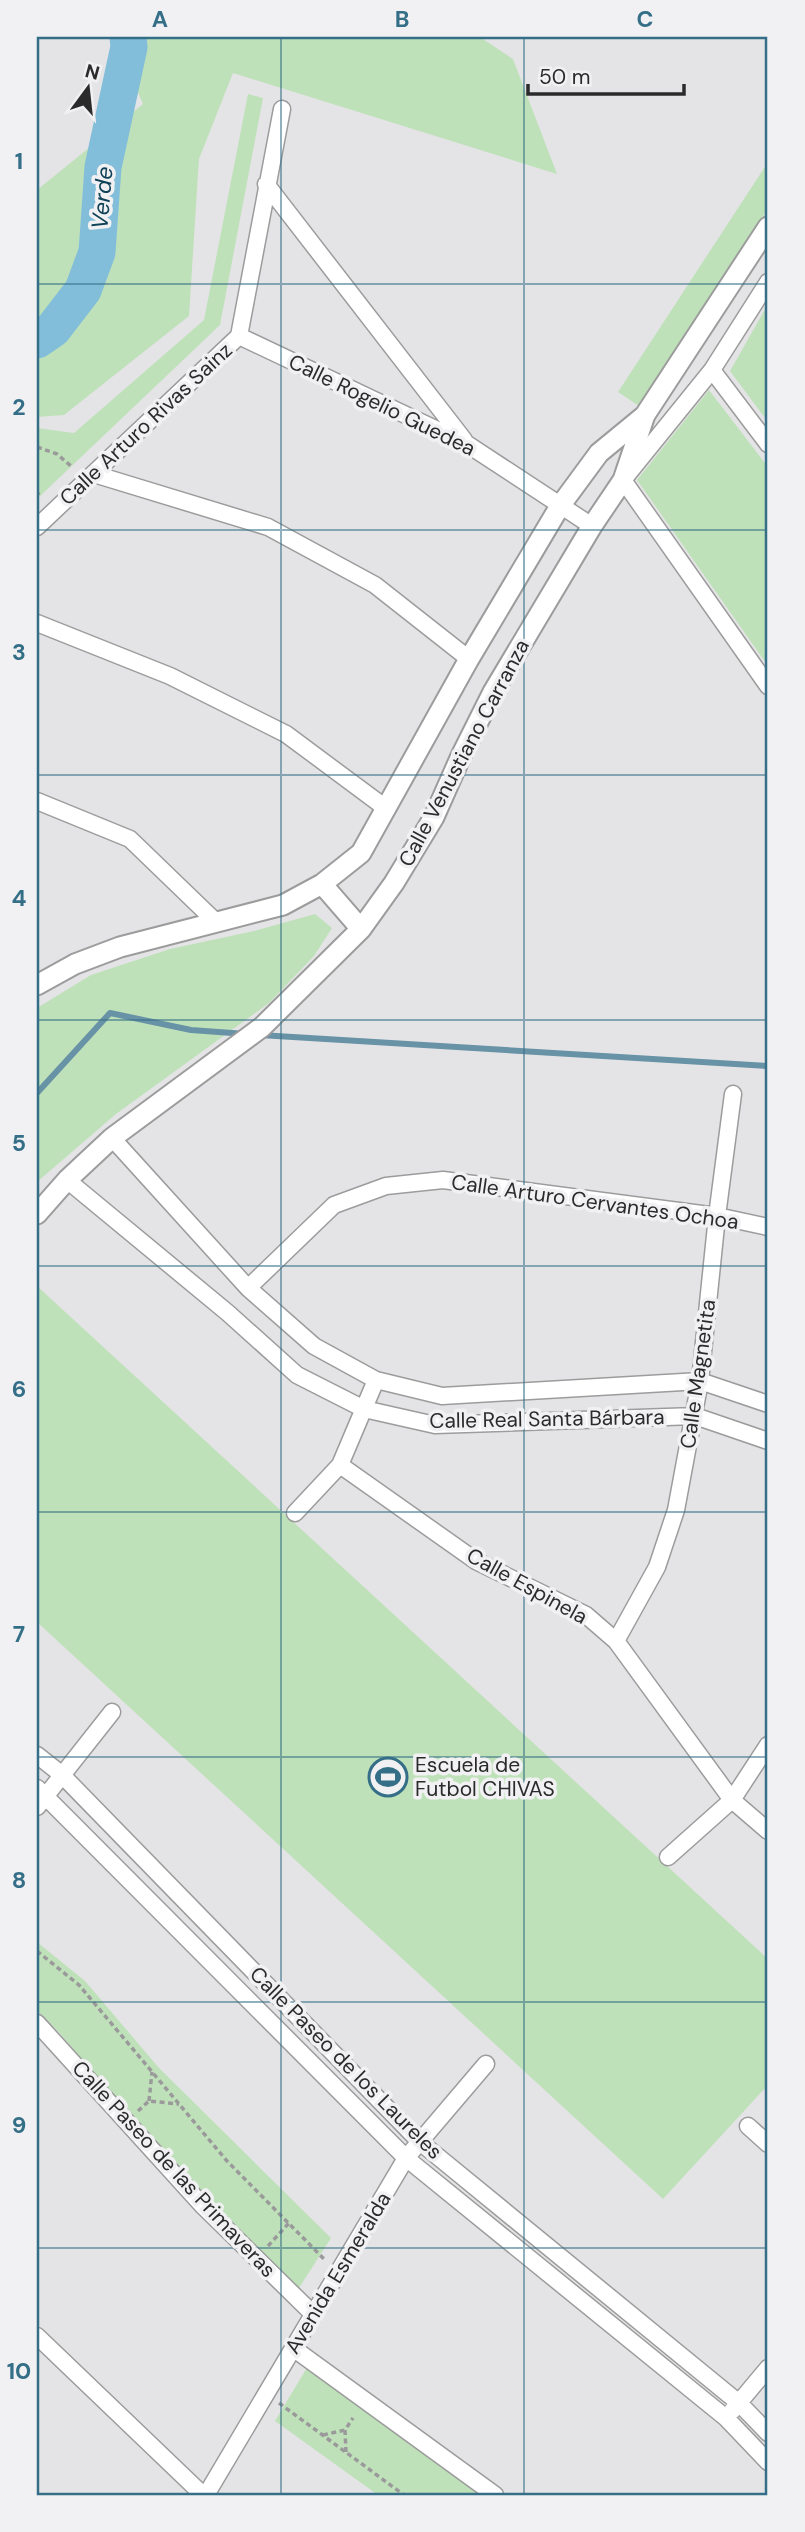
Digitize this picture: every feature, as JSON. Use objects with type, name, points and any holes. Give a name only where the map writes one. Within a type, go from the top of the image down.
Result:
[{"type":"street","name":"Calle Arturo Rivas Sainz","points":[[37,527],[239,335],[282,109]]},
{"type":"street","points":[[266,184],[467,444]]},
{"type":"street","name":"Calle Venustiano Carranza","points":[[37,1213],[67,1180],[112,1138],[262,1027],[361,929],[394,883],[434,817],[493,692],[592,526],[623,480],[645,415],[768,227]]},
{"type":"street","points":[[768,282],[712,370],[623,480],[768,686]]},
{"type":"street","name":"Calle Rogelio Guedea","points":[[239,335],[467,444],[592,526]]},
{"type":"street","points":[[712,370],[768,444]]},
{"type":"street","name":"Calle Venustiano Carranza","points":[[37,985],[75,964],[120,947],[284,905],[323,884],[361,853],[468,659],[560,506],[599,453],[645,415]]},
{"type":"street","points":[[94,474],[268,527],[375,585],[468,659]]},
{"type":"street","points":[[37,622],[170,676],[286,734],[387,809]]},
{"type":"street","points":[[37,801],[130,839],[216,922]]},
{"type":"street","points":[[323,884],[361,929]]},
{"type":"street","name":"Calle Magnetita","points":[[616,1640],[657,1567],[676,1510],[700,1381],[733,1094]]},
{"type":"street","name":"Calle Real Santa Bárbara","points":[[112,1138],[248,1289],[314,1346],[376,1380],[442,1396],[700,1381],[768,1404]]},
{"type":"street","name":"Calle Real Santa Bárbara","points":[[67,1180],[228,1313],[297,1376],[364,1409],[435,1425],[695,1416],[768,1441]]},
{"type":"street","name":"Calle Arturo Cervantes Ochoa","points":[[248,1289],[334,1205],[386,1186],[443,1180],[717,1216],[768,1227]]},
{"type":"street","points":[[295,1513],[340,1465],[376,1380]]},
{"type":"street","name":"Calle Espinela","points":[[340,1465],[476,1561],[586,1615],[616,1640],[732,1800],[768,1830]]},
{"type":"street","points":[[39,1796],[61,1774],[112,1712]]},
{"type":"street","points":[[668,1857],[732,1800],[768,1745]]},
{"type":"street","name":"Calle Paseo de los Laureles","points":[[37,1755],[61,1774],[419,2141],[739,2403],[768,2433]]},
{"type":"street","name":"Calle Paseo de los Laureles","points":[[39,1796],[406,2158],[726,2418],[768,2462]]},
{"type":"street","name":"Calle Paseo de las Primaveras","points":[[37,2023],[203,2206],[313,2314]]},
{"type":"street","name":"Avenida Esmeralda","points":[[205,2495],[406,2158],[486,2064]]},
{"type":"street","points":[[748,2126],[768,2144]]},
{"type":"street","points":[[37,2336],[205,2495]]},
{"type":"street","points":[[293,2347],[495,2495]]},
{"type":"street","points":[[726,2418],[768,2368]]},
{"type":"path","points":[[37,447],[57,454],[71,466]]},
{"type":"path","points":[[37,1951],[79,1985],[227,2161],[338,2273]]},
{"type":"path","points":[[137,2112],[149,2101],[152,2072]]},
{"type":"path","points":[[149,2101],[180,2105]]},
{"type":"path","points":[[267,2248],[290,2223]]},
{"type":"path","points":[[266,2394],[404,2495]]},
{"type":"path","points":[[346,2453],[345,2430],[353,2418]]},
{"type":"path","points":[[322,2435],[345,2430]]},
{"type":"green space","points":[[114,37],[480,37],[513,59],[557,174],[233,73],[199,159],[189,316],[64,415],[37,417],[37,190],[143,104]]},
{"type":"green space","points":[[248,94],[263,98],[220,325],[37,499],[37,428],[74,433],[204,320]]},
{"type":"green space","points":[[768,162],[768,209],[639,406],[618,392]]},
{"type":"green space","points":[[768,304],[768,422],[730,371]]},
{"type":"green space","points":[[709,390],[768,467],[768,666],[637,480]]},
{"type":"green space","points":[[315,914],[332,928],[314,956],[269,1003],[116,1114],[37,1182],[37,1008],[91,975],[170,949],[254,931]]},
{"type":"green space","name":"Escuela de Futbol CHIVAS","points":[[37,1286],[768,1959],[768,2085],[663,2199],[37,1622]]},
{"type":"green space","points":[[37,1942],[85,1981],[159,2068],[331,2238],[297,2291],[201,2197],[55,2028],[37,2014]]},
{"type":"green space","points":[[308,2366],[481,2495],[378,2495],[275,2421]]},
{"type":"waterway","name":"Verde","points":[[37,340],[53,329],[83,290],[97,252],[103,167],[129,47],[128,37]]},
{"type":"waterway","points":[[37,1093],[110,1013],[191,1030],[246,1034]]},
{"type":"waterway","points":[[260,1035],[768,1066]]},
{"type":"place","name":"Escuela de Futbol CHIVAS","points":[[388,1777]]}]
